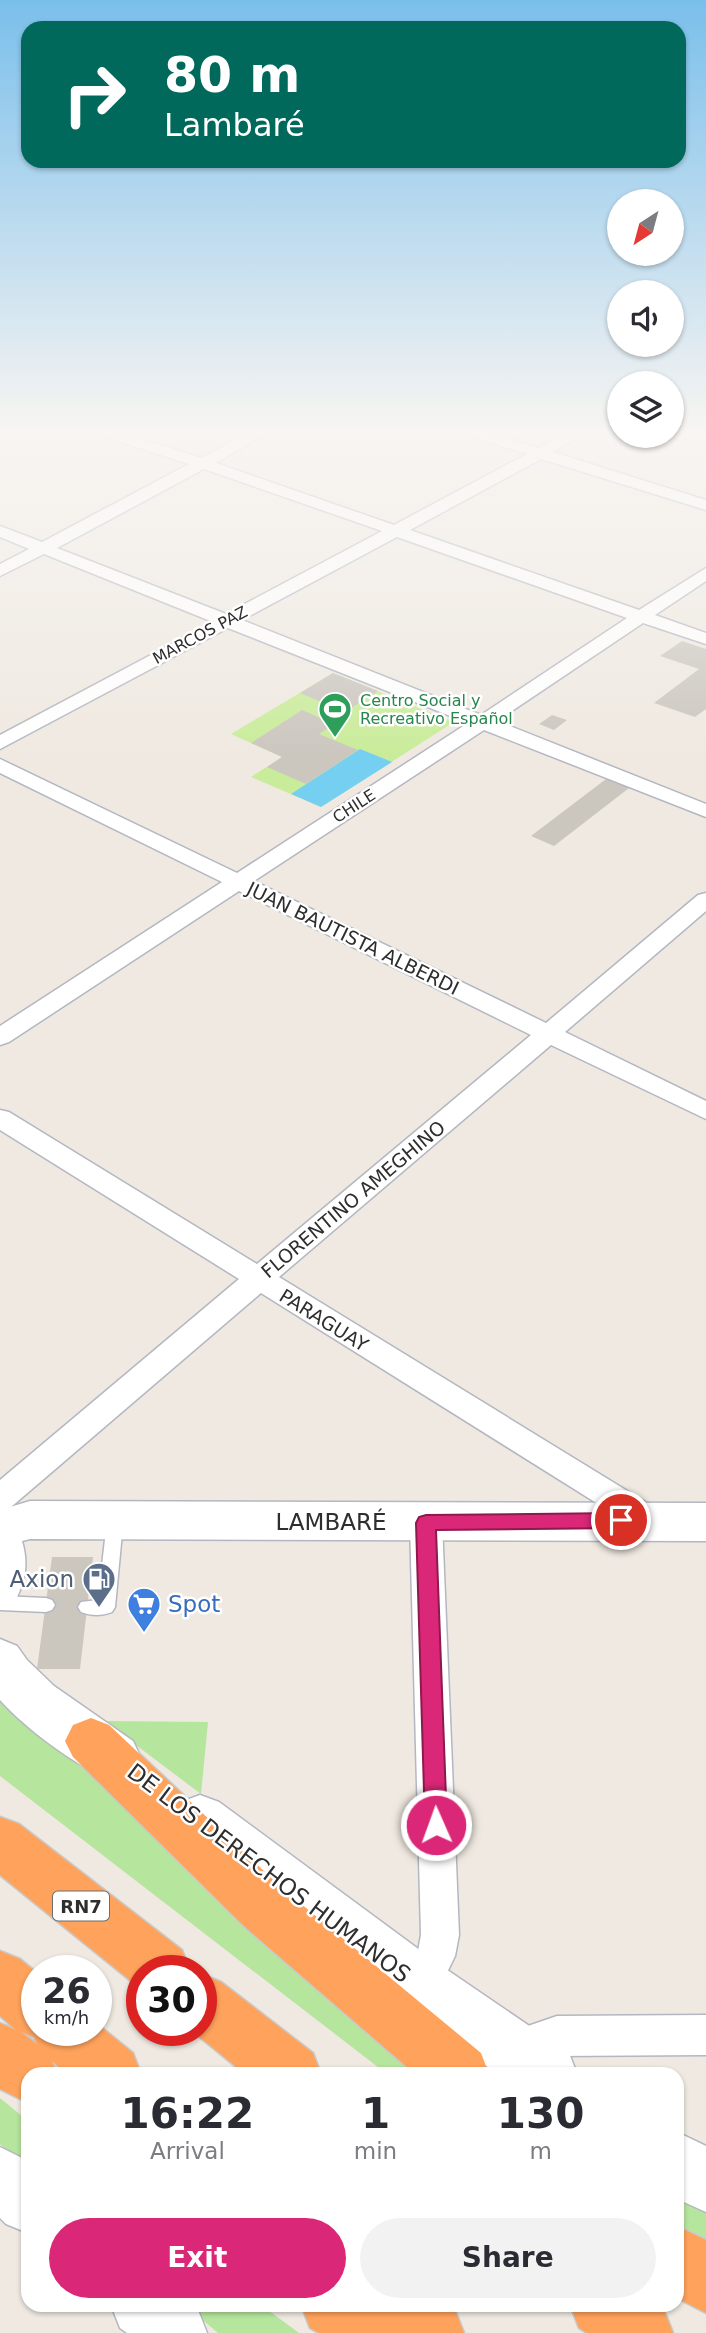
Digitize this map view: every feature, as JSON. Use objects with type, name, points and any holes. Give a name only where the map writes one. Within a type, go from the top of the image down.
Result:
[{"type":"highway","points":[[91,1741],[263,1907],[452,2067]]},
{"type":"highway","name":"RN7","points":[[0,1842],[143,1955]]},
{"type":"highway","points":[[0,1979],[21,1997]]},
{"type":"highway","points":[[217,2015],[283,2067]]},
{"type":"highway","points":[[79,2046],[104,2067]]},
{"type":"highway","points":[[0,2052],[21,2068]]},
{"type":"highway","points":[[684,2263],[706,2281]]},
{"type":"highway","points":[[344,2312],[379,2333]]},
{"type":"highway","points":[[404,2312],[432,2333]]},
{"type":"highway","points":[[612,2312],[641,2333]]},
{"type":"street","points":[[20,538],[706,811]]},
{"type":"street","points":[[0,571],[63,538]]},
{"type":"street","name":"MARCOS PAZ","points":[[0,743],[384,538]]},
{"type":"street","points":[[417,538],[706,639]]},
{"type":"street","name":"CHILE","points":[[0,1037],[706,573]]},
{"type":"street","name":"JUAN BAUTISTA ALBERDI","points":[[0,765],[706,1111]]},
{"type":"street","name":"FLORENTINO AMEGHINO","points":[[0,1498],[706,900]]},
{"type":"street","name":"PARAGUAY","points":[[0,1118],[649,1520]]},
{"type":"street","name":"LAMBARÉ","points":[[0,1529],[30,1520],[706,1522]]},
{"type":"street","points":[[420,1984],[436,1956],[440,1935],[426,1523]]},
{"type":"street","points":[[0,1544],[3,1566],[0,1583]]},
{"type":"street","name":"DE LOS DERECHOS HUMANOS","points":[[0,1661],[10,1678],[91,1741],[309,1899],[420,1984],[534,2064]]},
{"type":"street","points":[[534,2064],[539,2041],[557,2036],[706,2035]]},
{"type":"street","points":[[684,2167],[706,2182]]},
{"type":"street","points":[[0,2177],[21,2196]]},
{"type":"street","points":[[151,2312],[175,2333]]},
{"type":"lane","points":[[87,1607],[106,1607],[115,1521]]},
{"type":"lane","points":[[0,1602],[46,1605]]},
{"type":"green space","name":"Centro Social y Recreativo Español","points":[[333,673],[454,722],[321,807],[251,777],[282,757],[231,734]]},
{"type":"green space","points":[[0,1687],[425,2067],[378,2067],[0,1776]]},
{"type":"green space","points":[[104,1721],[208,1722],[201,1794]]},
{"type":"green space","points":[[0,2098],[21,2115],[21,2163],[0,2144]]},
{"type":"green space","points":[[684,2198],[706,2213],[706,2256],[684,2237]]},
{"type":"green space","points":[[193,2312],[270,2312],[299,2333],[218,2333]]},
{"type":"water","points":[[360,749],[392,762],[321,807],[291,794]]},
{"type":"building","points":[[682,641],[706,649],[706,709],[695,717],[654,703],[699,669],[660,656]]},
{"type":"building","points":[[333,673],[378,691],[345,712],[300,693]]},
{"type":"building","points":[[302,710],[335,724],[319,734],[358,750],[306,784],[267,767],[282,757],[251,743]]},
{"type":"building","points":[[552,715],[567,720],[554,730],[539,724]]},
{"type":"building","points":[[610,776],[633,785],[554,846],[531,836]]},
{"type":"building","points":[[52,1557],[93,1557],[80,1669],[37,1669]]},
{"type":"place","name":"Centro Social y Recreativo Español","points":[[335,739]]},
{"type":"place","name":"Axion","points":[[99,1609]]},
{"type":"place","name":"Spot","points":[[144,1634]]},
{"type":"route","points":[[436,1825],[426,1523],[621,1520]]}]
